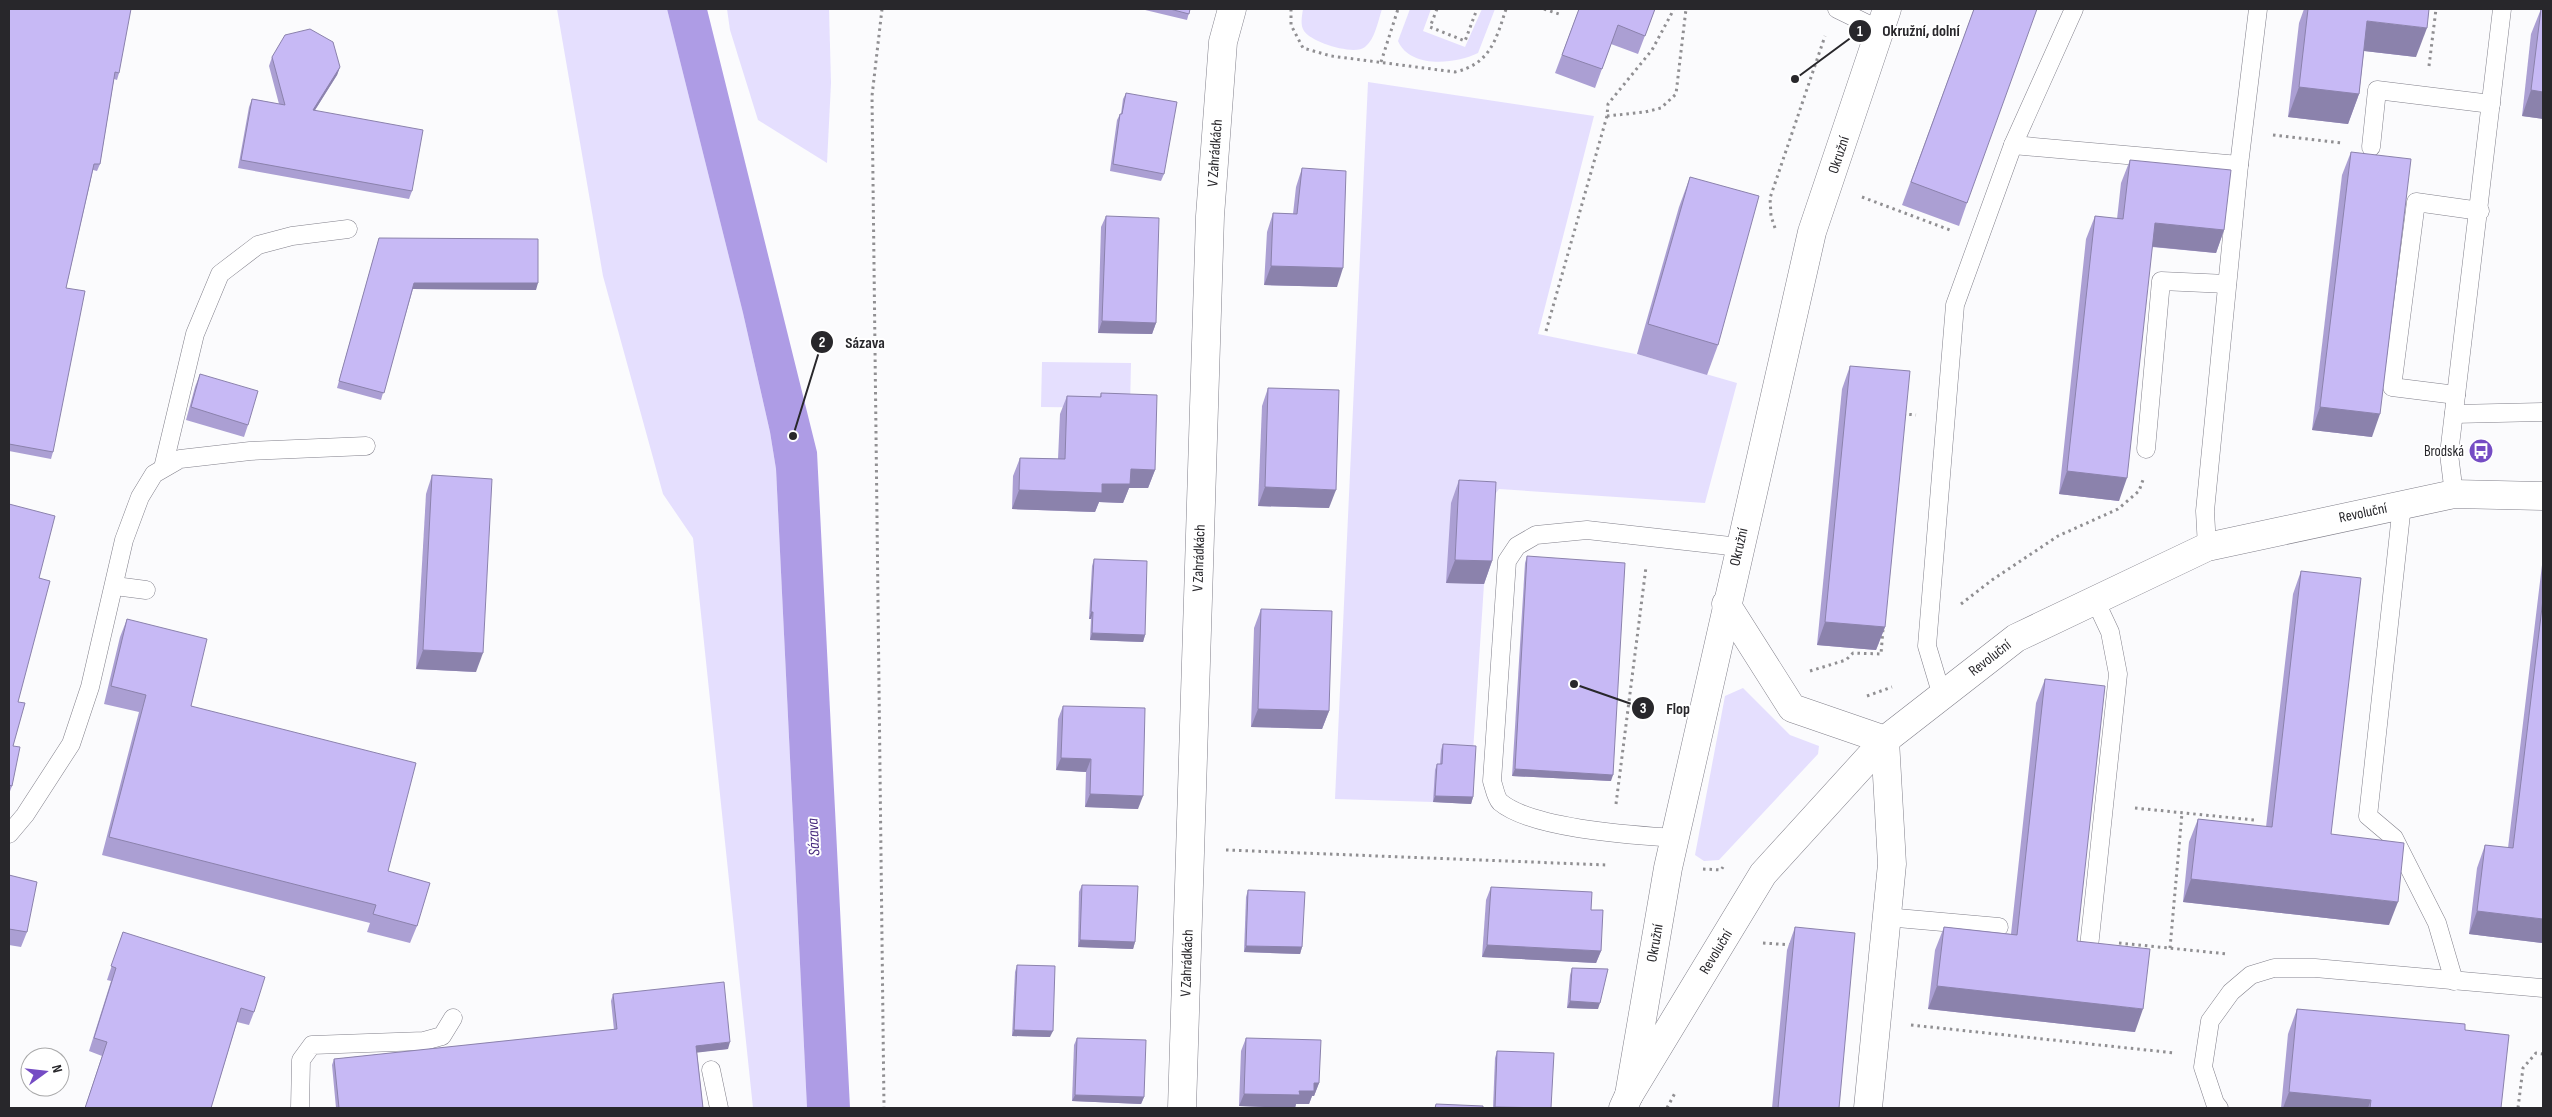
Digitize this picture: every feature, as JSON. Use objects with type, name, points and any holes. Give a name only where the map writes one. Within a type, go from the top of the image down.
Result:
[{"type":"street","name":"V Zahrádkách","points":[[1182,1108],[1210,216],[1223,42],[1232,9]]},
{"type":"street","name":"Okružní","points":[[1626,1102],[1675,838],[1726,604],[1812,232],[1830,185],[1884,19]]},
{"type":"street","name":"Revoluční","points":[[1626,1102],[1763,874],[1885,740],[2016,638],[2207,547],[2454,494],[2543,496]]},
{"type":"street","points":[[1726,604],[1792,708],[1885,740],[1892,864],[1868,1108]]},
{"type":"lane","points":[[1837,9],[1884,19]]},
{"type":"lane","points":[[1942,696],[1929,654],[1955,305],[2013,145],[2074,9]]},
{"type":"lane","points":[[2207,547],[2205,512],[2239,165],[2258,9]]},
{"type":"lane","points":[[2454,494],[2449,454],[2480,211],[2502,9]]},
{"type":"lane","points":[[2371,147],[2378,90],[2491,104]]},
{"type":"lane","points":[[2013,145],[2239,165]]},
{"type":"lane","points":[[2456,395],[2392,387],[2416,202],[2480,211]]},
{"type":"lane","points":[[163,468],[195,334],[220,274],[258,245],[292,236],[348,229]]},
{"type":"lane","points":[[2146,449],[2161,280],[2227,284]]},
{"type":"lane","points":[[2454,414],[2543,412]]},
{"type":"lane","points":[[9,834],[25,815],[71,744],[90,687],[115,586],[124,540],[140,496],[154,474],[180,459],[250,451],[366,446]]},
{"type":"lane","points":[[2402,505],[2368,816],[2394,838],[2437,924],[2454,981]]},
{"type":"lane","points":[[1675,838],[1612,834],[1522,816],[1499,801],[1492,781],[1508,561],[1517,546],[1536,535],[1587,530],[1739,547]]},
{"type":"lane","points":[[115,586],[146,590]]},
{"type":"lane","points":[[2090,943],[2118,674],[2110,632],[2095,600]]},
{"type":"lane","points":[[1886,917],[1999,927]]},
{"type":"lane","points":[[2219,1108],[2215,1103],[2203,1066],[2210,1021],[2231,992],[2251,975],[2274,968],[2315,968],[2543,988]]},
{"type":"lane","points":[[300,1108],[300,1060],[312,1046],[424,1041],[442,1036],[453,1018]]},
{"type":"lane","points":[[711,1070],[719,1108]]},
{"type":"path","points":[[882,9],[872,96],[884,1108]]},
{"type":"path","points":[[1292,9],[1291,25],[1303,48],[1331,56],[1455,72],[1474,66],[1490,50],[1506,9]]},
{"type":"path","points":[[1381,62],[1398,9]]},
{"type":"path","points":[[1437,9],[1430,27],[1465,41],[1477,9]]},
{"type":"path","points":[[1544,9],[1559,14]]},
{"type":"path","points":[[1546,331],[1607,116],[1608,104],[1652,50],[1674,9]]},
{"type":"path","points":[[1607,116],[1646,112],[1661,108],[1676,94],[1686,9]]},
{"type":"path","points":[[2425,96],[2436,9]]},
{"type":"path","points":[[2243,131],[2371,147]]},
{"type":"path","points":[[1856,195],[1978,241]]},
{"type":"path","points":[[1904,424],[1904,414],[1946,417]]},
{"type":"path","points":[[1860,697],[1900,683],[1929,654],[1940,620],[1992,580],[2058,536],[2118,509],[2139,491],[2144,475]]},
{"type":"path","points":[[1612,834],[1650,537]]},
{"type":"path","points":[[1806,672],[1846,660],[1853,653],[1881,654],[1884,626]]},
{"type":"path","points":[[2104,805],[2254,820]]},
{"type":"path","points":[[2170,948],[2182,813]]},
{"type":"path","points":[[1190,848],[1616,866]]},
{"type":"path","points":[[1760,942],[1798,945]]},
{"type":"path","points":[[2090,943],[2227,954],[2274,968]]},
{"type":"path","points":[[1876,1021],[2181,1054]]},
{"type":"path","points":[[2518,1108],[2523,1068],[2536,1053],[2543,1054]]},
{"type":"shaded area","points":[[557,9],[667,9],[743,313],[770,432],[776,469],[807,1108],[753,1108],[693,538],[663,494],[603,276]]},
{"type":"shaded area","points":[[727,9],[829,9],[831,83],[827,163],[758,120],[730,30]]},
{"type":"shaded area","points":[[1303,9],[1382,9],[1376,29],[1368,44],[1360,49],[1352,50],[1323,43],[1308,35],[1302,26]]},
{"type":"shaded area","points":[[1410,9],[1431,9],[1423,31],[1465,47],[1482,9],[1495,9],[1478,53],[1458,60],[1434,62],[1412,56],[1404,50],[1398,41]]},
{"type":"shaded area","points":[[1368,82],[1594,116],[1538,334],[1640,355],[1737,383],[1705,503],[1499,489],[1487,505],[1447,583],[1484,584],[1473,752],[1440,771],[1433,802],[1335,799]]},
{"type":"shaded area","points":[[1042,362],[1131,363],[1130,408],[1041,407]]},
{"type":"shaded area","points":[[1743,688],[1790,735],[1819,746],[1818,754],[1719,860],[1704,861],[1695,855],[1725,696]]},
{"type":"water","points":[[667,9],[707,9],[817,452],[850,1108],[807,1108],[776,469],[770,432],[743,313]]},
{"type":"building","points":[[9,9],[131,9],[119,73],[115,72],[100,164],[94,164],[66,288],[85,291],[53,452],[9,444]]},
{"type":"building","points":[[1170,9],[1190,9],[1189,14]]},
{"type":"building","points":[[1579,9],[1655,9],[1645,36],[1618,25],[1602,69],[1562,55]]},
{"type":"building","points":[[1974,9],[2037,9],[1967,203],[1911,182]]},
{"type":"building","points":[[2308,9],[2429,9],[2427,28],[2367,21],[2359,94],[2299,87]]},
{"type":"building","points":[[2541,9],[2543,9],[2543,92],[2531,90]]},
{"type":"building","points":[[310,29],[333,42],[340,67],[313,110],[423,130],[412,191],[241,160],[252,99],[285,105],[272,57],[285,35]]},
{"type":"building","points":[[1126,93],[1177,102],[1164,174],[1113,164],[1120,114],[1122,114]]},
{"type":"building","points":[[2351,152],[2411,159],[2380,414],[2320,407]]},
{"type":"building","points":[[2130,160],[2231,170],[2224,230],[2155,223],[2127,478],[2067,471],[2095,216],[2123,219]]},
{"type":"building","points":[[1302,168],[1346,171],[1343,268],[1271,266],[1273,213],[1297,214]]},
{"type":"building","points":[[1690,177],[1759,196],[1718,345],[1648,324]]},
{"type":"building","points":[[1106,216],[1159,218],[1156,323],[1102,321]]},
{"type":"building","points":[[379,238],[538,239],[538,283],[414,283],[384,393],[339,381]]},
{"type":"building","points":[[1850,366],[1910,371],[1885,627],[1825,622]]},
{"type":"building","points":[[200,374],[258,391],[248,425],[191,407]]},
{"type":"building","points":[[1268,388],[1339,390],[1336,490],[1265,487]]},
{"type":"building","points":[[1101,393],[1157,395],[1155,470],[1131,469],[1130,484],[1102,484],[1102,493],[1019,490],[1020,458],[1065,459],[1067,396],[1101,397]]},
{"type":"building","points":[[432,475],[492,479],[483,653],[423,650]]},
{"type":"building","points":[[1459,480],[1496,482],[1492,561],[1455,560]]},
{"type":"building","points":[[9,504],[55,516],[39,578],[50,581],[18,702],[25,703],[13,746],[20,747],[12,786],[9,785]]},
{"type":"building","points":[[1527,556],[1625,563],[1613,775],[1515,769]]},
{"type":"building","points":[[1094,559],[1147,561],[1145,635],[1092,633],[1093,612],[1091,612]]},
{"type":"building","points":[[2301,571],[2361,578],[2331,834],[2404,843],[2398,902],[2191,879],[2198,819],[2272,827]]},
{"type":"building","points":[[2543,599],[2543,919],[2477,911],[2485,845],[2513,848]]},
{"type":"building","points":[[1261,609],[1332,611],[1329,711],[1258,709]]},
{"type":"building","points":[[127,619],[207,639],[191,706],[416,763],[388,871],[430,883],[417,926],[373,914],[376,905],[109,837],[146,695],[111,686]]},
{"type":"building","points":[[2045,679],[2105,686],[2077,941],[2150,949],[2143,1009],[1937,986],[1944,927],[2017,935]]},
{"type":"building","points":[[1063,706],[1145,708],[1143,796],[1090,794],[1091,759],[1061,758]]},
{"type":"building","points":[[1443,744],[1476,746],[1473,797],[1435,796],[1437,764],[1442,764]]},
{"type":"building","points":[[9,875],[37,882],[27,932],[9,929]]},
{"type":"building","points":[[1082,885],[1138,886],[1135,942],[1080,940]]},
{"type":"building","points":[[1491,887],[1592,892],[1591,910],[1603,910],[1601,951],[1487,945]]},
{"type":"building","points":[[1248,890],[1305,892],[1302,947],[1246,946]]},
{"type":"building","points":[[1795,927],[1855,933],[1839,1108],[1778,1108]]},
{"type":"building","points":[[123,932],[265,977],[254,1012],[241,1008],[211,1108],[85,1108],[107,1042],[94,1038],[116,968],[111,966]]},
{"type":"building","points":[[1017,965],[1055,966],[1053,1031],[1014,1030]]},
{"type":"building","points":[[1572,968],[1608,969],[1600,1003],[1570,1001]]},
{"type":"building","points":[[724,982],[730,1042],[696,1046],[703,1108],[339,1108],[334,1059],[617,1029],[613,994]]},
{"type":"building","points":[[2297,1009],[2465,1024],[2465,1030],[2509,1035],[2501,1108],[2370,1108],[2371,1100],[2289,1092]]},
{"type":"building","points":[[1077,1038],[1146,1040],[1144,1097],[1075,1095]]},
{"type":"building","points":[[1246,1038],[1321,1040],[1319,1083],[1314,1083],[1314,1091],[1299,1091],[1300,1095],[1244,1094]]},
{"type":"building","points":[[1497,1051],[1554,1053],[1551,1108],[1495,1107]]},
{"type":"building","points":[[1436,1104],[1483,1106],[1483,1108],[1435,1108]]},
{"type":"place","name":"Okružní, dolní","points":[[1795,79]]},
{"type":"place","name":"Sázava","points":[[793,436]]},
{"type":"place","name":"Brodská","points":[[2481,451]]},
{"type":"place","name":"Flop","points":[[1574,684]]}]
